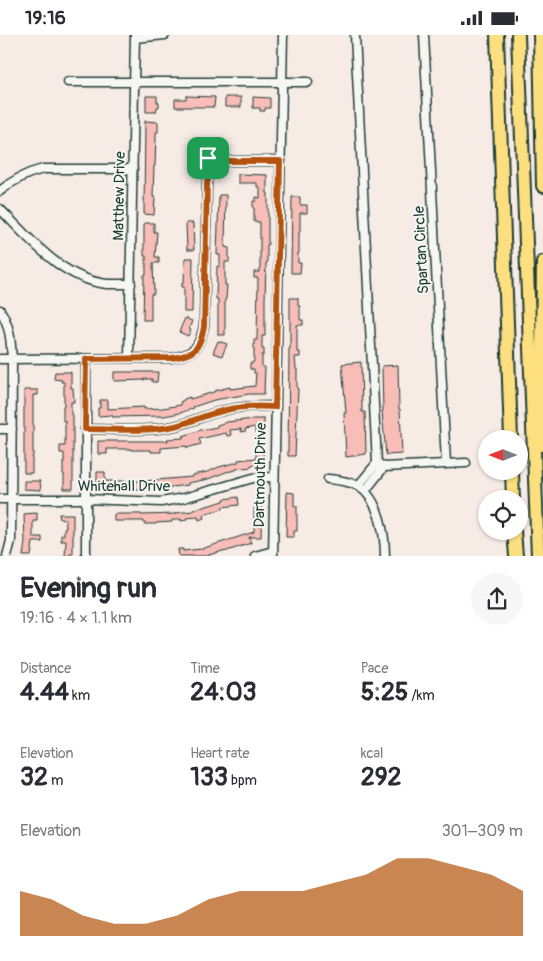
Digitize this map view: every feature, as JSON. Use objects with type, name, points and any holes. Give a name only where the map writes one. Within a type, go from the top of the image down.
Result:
[{"type":"highway","points":[[496,35],[512,430]]},
{"type":"highway","points":[[518,35],[538,556]]},
{"type":"highway","points":[[540,35],[543,186]]},
{"type":"highway","points":[[537,525],[542,415],[543,263]]},
{"type":"highway","points":[[515,540],[516,556]]},
{"type":"street","points":[[135,36],[165,35]]},
{"type":"street","name":"Dartmouth Drive","points":[[273,554],[283,35]]},
{"type":"street","points":[[355,35],[381,465],[361,489]]},
{"type":"street","name":"Spartan Circle","points":[[424,35],[446,463]]},
{"type":"street","name":"Matthew Drive","points":[[129,358],[135,36]]},
{"type":"street","points":[[68,82],[308,82]]},
{"type":"street","points":[[0,359],[172,358],[184,356],[195,349],[202,338],[204,327],[207,183],[210,173],[219,163],[228,161],[280,161]]},
{"type":"street","points":[[0,191],[6,185],[29,172],[43,169],[133,169]]},
{"type":"street","points":[[0,209],[47,256],[63,268],[83,278],[106,283],[130,284]]},
{"type":"street","points":[[0,310],[8,325],[12,359],[11,541],[7,556]]},
{"type":"street","points":[[86,359],[86,556]]},
{"type":"street","points":[[85,429],[154,429],[184,424],[221,411],[256,406],[275,407]]},
{"type":"street","points":[[0,429],[12,429]]},
{"type":"street","points":[[381,465],[466,463]]},
{"type":"street","name":"Whitehall Drive","points":[[0,499],[86,499],[161,502],[184,498],[253,478],[274,477]]},
{"type":"street","points":[[328,479],[347,482],[361,489],[374,505],[382,526],[385,556]]},
{"type":"street","points":[[256,556],[273,554]]},
{"type":"building","points":[[146,96],[157,96],[159,107],[157,107],[156,112],[146,112]]},
{"type":"building","points":[[186,96],[215,97],[214,107],[175,107],[175,99],[186,99]]},
{"type":"building","points":[[225,97],[241,97],[241,107],[225,107]]},
{"type":"building","points":[[253,97],[270,98],[270,108],[260,111],[260,108],[253,108]]},
{"type":"building","points":[[145,121],[158,122],[154,166],[154,215],[144,214]]},
{"type":"building","points":[[238,174],[267,175],[268,245],[265,336],[262,336],[264,355],[262,355],[262,367],[265,367],[264,394],[249,394],[214,400],[180,413],[164,416],[98,416],[100,400],[108,400],[108,409],[163,408],[181,405],[180,402],[184,399],[190,397],[190,399],[230,387],[230,389],[255,386],[256,373],[254,373],[254,369],[250,369],[250,363],[253,363],[254,360],[254,340],[257,340],[258,278],[254,278],[254,272],[259,272],[260,270],[260,222],[254,222],[253,201],[256,201],[256,197],[260,198],[260,187],[257,187],[257,183],[238,183]]},
{"type":"building","points":[[219,195],[226,195],[225,247],[229,248],[229,262],[225,262],[225,285],[227,285],[225,335],[218,335],[218,299],[216,299],[217,266],[220,266],[220,255],[217,255]]},
{"type":"building","points":[[292,197],[300,197],[300,205],[307,205],[307,213],[300,213],[298,263],[301,263],[300,273],[291,273]]},
{"type":"building","points":[[144,223],[154,223],[154,232],[157,232],[155,257],[159,257],[159,263],[153,263],[154,294],[151,294],[151,320],[143,320],[144,275],[146,275]]},
{"type":"building","points":[[186,223],[193,223],[194,250],[187,250]]},
{"type":"building","points":[[185,258],[193,258],[192,312],[184,312],[184,287],[182,287],[182,282],[184,282]]},
{"type":"building","points":[[290,298],[298,298],[300,320],[303,320],[303,325],[297,325],[297,352],[300,352],[300,357],[295,357],[298,389],[295,456],[288,456]]},
{"type":"building","points":[[185,318],[192,321],[188,336],[179,332]]},
{"type":"building","points":[[218,341],[227,344],[222,356],[213,353]]},
{"type":"building","points":[[361,362],[362,412],[365,412],[366,454],[346,457],[344,413],[346,413],[342,364]]},
{"type":"building","points":[[398,365],[402,454],[386,455],[382,411],[382,366]]},
{"type":"building","points":[[55,372],[71,372],[71,388],[73,388],[74,402],[71,402],[71,415],[73,415],[73,489],[64,489],[64,453],[60,453],[60,446],[65,446],[65,421],[63,421],[64,382],[54,379]]},
{"type":"building","points":[[114,372],[158,372],[157,382],[152,382],[152,379],[114,381]]},
{"type":"building","points":[[24,390],[38,390],[38,395],[33,395],[32,473],[24,473]]},
{"type":"building","points":[[264,419],[264,432],[255,432],[255,427],[241,432],[241,429],[230,430],[231,435],[227,436],[226,433],[199,439],[201,444],[187,448],[186,446],[161,448],[161,452],[107,449],[107,454],[98,454],[98,441],[168,441],[167,439],[183,438],[183,436],[217,427],[217,425],[227,422]]},
{"type":"building","points":[[256,451],[263,451],[263,466],[251,465],[251,467],[236,469],[208,479],[188,483],[188,485],[156,489],[97,489],[97,472],[105,472],[105,481],[144,481],[192,477],[192,475],[238,462],[238,460],[256,458]]},
{"type":"building","points":[[24,481],[40,481],[41,490],[24,489]]},
{"type":"building","points":[[287,492],[294,493],[294,506],[297,506],[297,531],[294,531],[294,537],[286,537]]},
{"type":"building","points":[[238,497],[239,505],[222,507],[223,509],[203,515],[204,518],[199,520],[198,517],[186,518],[186,520],[181,521],[181,519],[172,520],[172,522],[156,524],[144,524],[144,521],[114,521],[114,514],[177,514],[193,511],[224,501],[224,499]]},
{"type":"building","points":[[254,508],[262,508],[261,537],[249,537],[251,543],[224,552],[205,556],[179,556],[178,549],[183,549],[183,551],[201,549],[254,532]]},
{"type":"building","points":[[37,513],[37,521],[33,521],[33,537],[42,537],[42,542],[33,542],[31,556],[23,556],[25,542],[24,514]]},
{"type":"building","points":[[59,514],[73,514],[73,554],[70,554],[70,556],[65,556],[66,541],[61,541],[61,535],[64,535],[64,528],[66,528],[65,519],[60,519]]},
{"type":"route","points":[[208,158],[215,159],[219,163],[228,161],[280,161],[275,407],[256,406],[221,411],[184,424],[154,429],[85,429],[86,359],[172,358],[184,356],[195,349],[202,338],[204,327],[207,183],[210,173],[206,169],[204,161],[208,158]]}]
